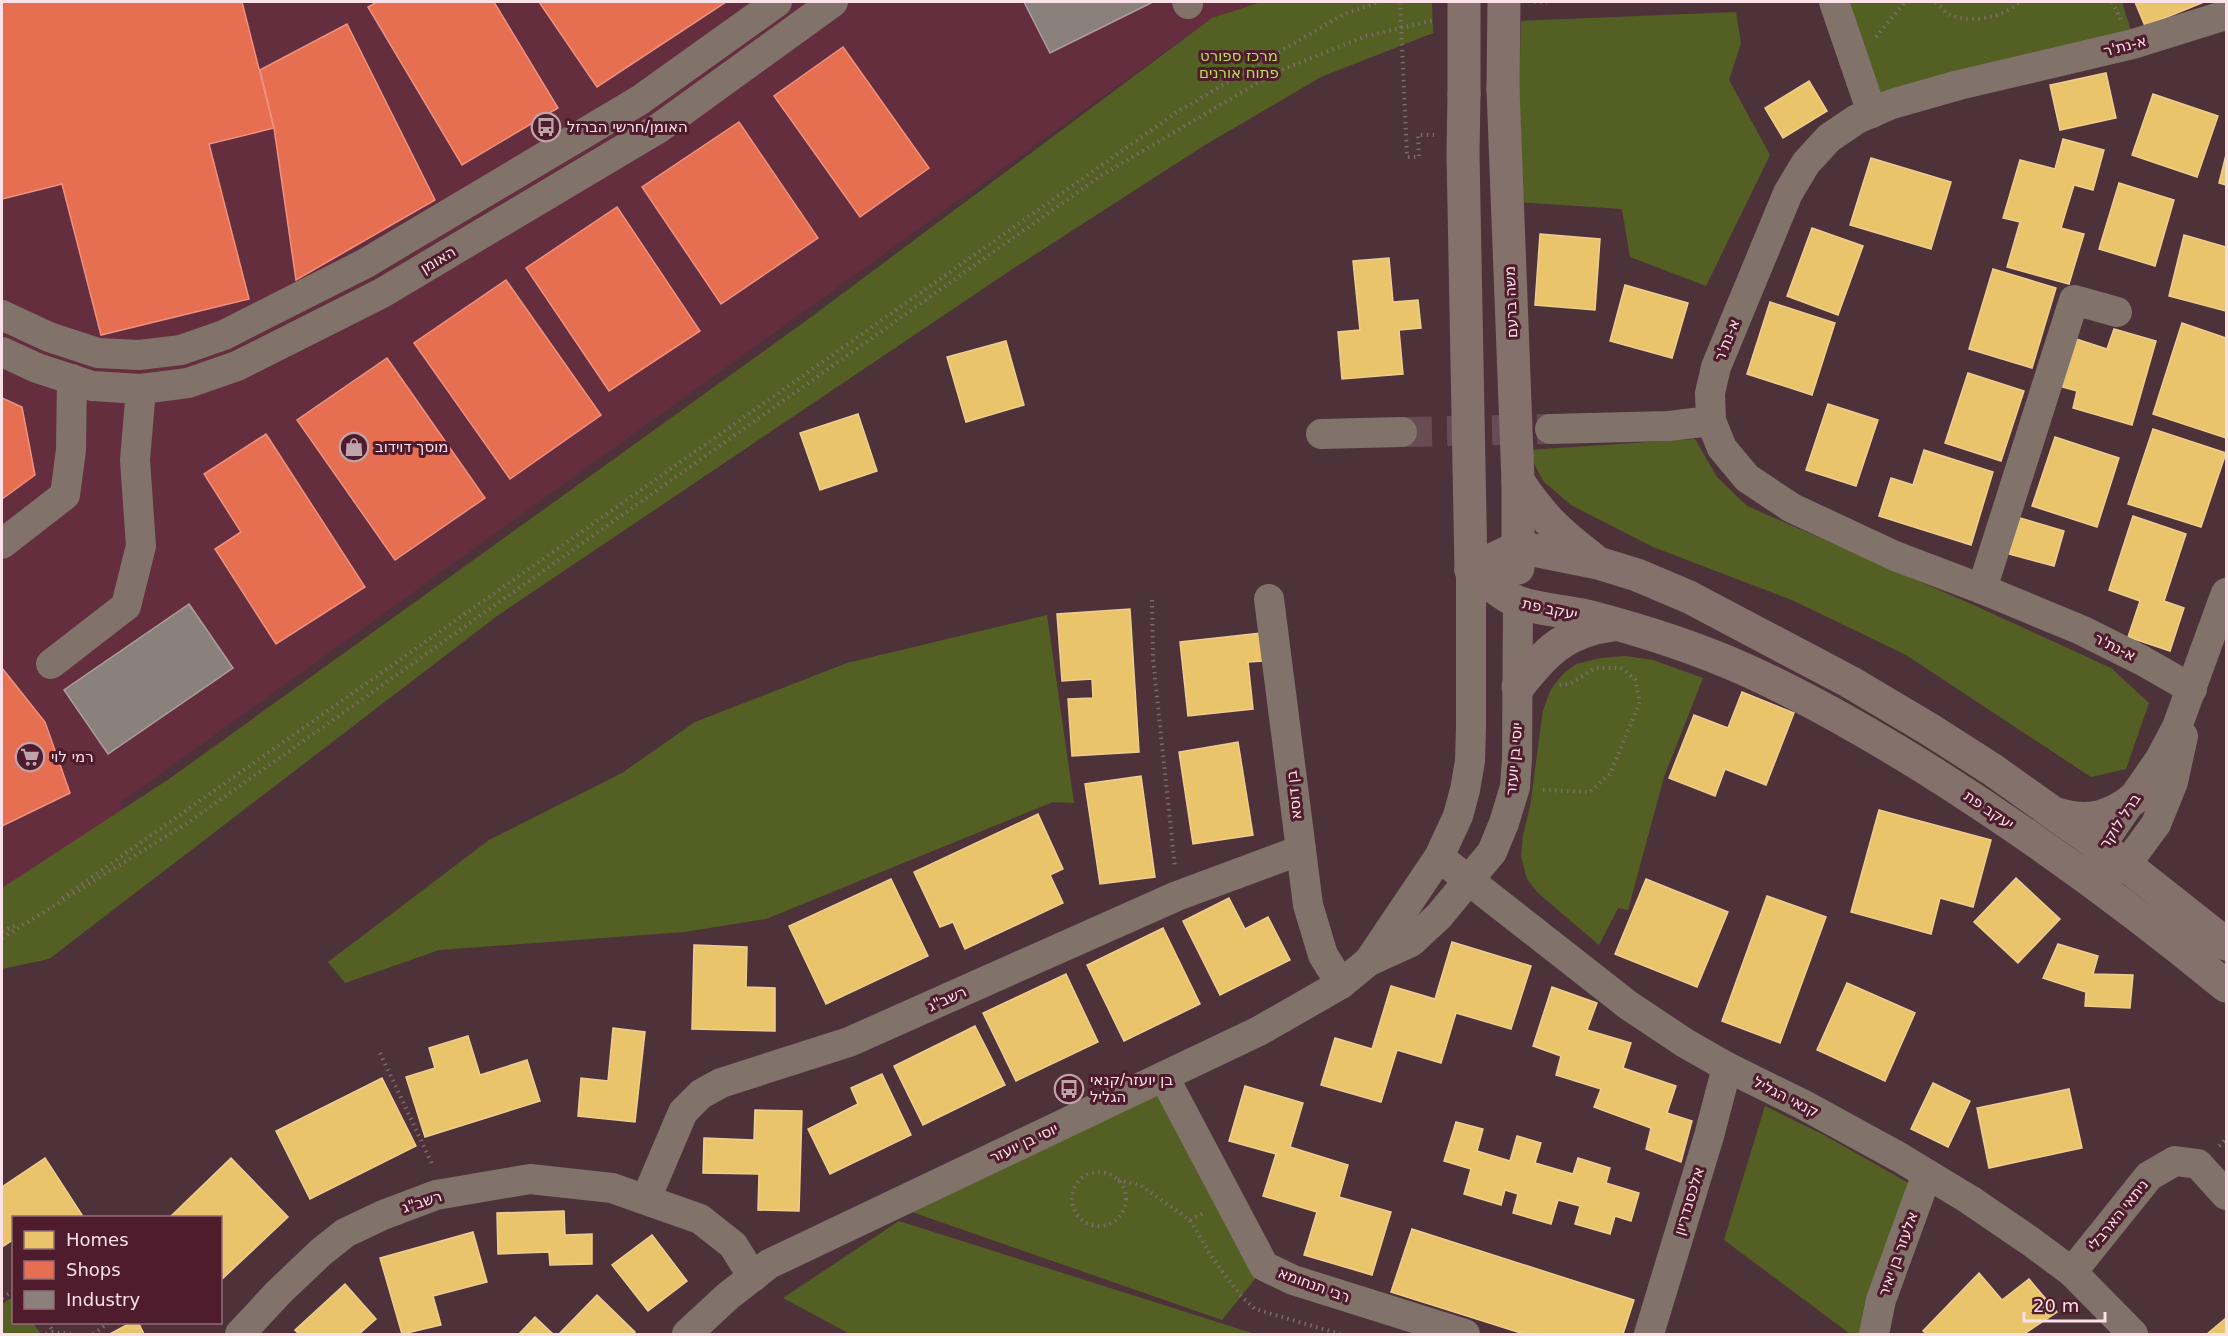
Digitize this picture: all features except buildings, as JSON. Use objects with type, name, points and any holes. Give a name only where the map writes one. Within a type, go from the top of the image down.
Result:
[{"type":"main road","points":[[1464,2],[1463,154],[1471,570],[1518,547],[1598,563],[1637,575],[1689,597],[1850,682],[1993,770],[2126,865],[2226,944]]},
{"type":"main road","name":"משה ברעם","points":[[1515,2],[1503,89],[1518,481],[1518,603]]},
{"type":"main road","points":[[1518,481],[1537,509],[1558,533],[1598,563]]},
{"type":"main road","name":"יעקב פת","points":[[1471,570],[1518,603],[1618,624],[1699,651],[1792,691],[1871,735],[1959,789],[2093,882],[2226,986]]},
{"type":"main road","points":[[1518,687],[1548,652],[1563,641],[1584,630],[1618,624]]},
{"type":"main road","points":[[2055,814],[2074,819],[2097,819],[2110,815],[2136,797]]},
{"type":"street","points":[[2,315],[49,337],[98,353],[139,355],[181,350],[224,335],[366,263],[640,100],[777,2]]},
{"type":"street","name":"האומן","points":[[2,352],[37,368],[92,386],[141,389],[188,383],[237,366],[382,293],[659,128],[833,2]]},
{"type":"street","points":[[1834,2],[1872,113]]},
{"type":"street","name":"א-נת'ר","points":[[2192,689],[2082,630],[1895,556],[1792,508],[1747,478],[1722,448],[1712,421],[1710,393],[1716,367],[1788,193],[1806,163],[1829,138],[1857,119],[1892,104],[2133,45],[2226,15]]},
{"type":"street","points":[[1982,589],[2074,300],[2117,312]]},
{"type":"street","points":[[2,544],[65,495],[71,450],[72,379]]},
{"type":"street","points":[[51,664],[126,606],[141,546],[135,460],[141,389]]},
{"type":"street","points":[[1550,429],[1669,426],[1712,421]]},
{"type":"street","points":[[1321,434],[1402,432]]},
{"type":"street","name":"יוסי בן יועזר","points":[[1369,961],[1439,857],[1458,816],[1470,761],[1471,570]]},
{"type":"street","name":"ברל לוקר","points":[[2093,882],[2100,846],[2136,797],[2177,726],[2226,593]]},
{"type":"street","name":"בן דוסא","points":[[1269,599],[1308,905],[1323,955],[1341,984]]},
{"type":"street","name":"יוסי בן יועזר","points":[[687,1335],[728,1296],[769,1264],[1259,1031],[1341,984],[1369,961],[1411,942],[1440,916],[1470,881],[1492,852],[1504,823],[1515,787],[1518,603]]},
{"type":"street","name":"ברל לוקר","points":[[2093,882],[2126,865],[2156,824],[2173,782],[2192,689]]},
{"type":"street","name":"רשב\"ג","points":[[646,1199],[683,1112],[701,1094],[721,1083],[849,1042],[1177,896],[1300,850]]},
{"type":"street","name":"קנאי הגליל","points":[[1439,857],[1628,1005],[1685,1043],[1727,1067],[1804,1105],[1927,1174],[1996,1218],[2072,1272],[2133,1335]]},
{"type":"street","name":"אלכסנדריון","points":[[1649,1335],[1727,1067]]},
{"type":"street","name":"רבי תנחומא","points":[[1164,1077],[1264,1266],[1293,1280],[1465,1335]]},
{"type":"street","name":"ניתאי הארבלי","points":[[2072,1272],[2149,1176],[2175,1161],[2198,1164],[2226,1195]]},
{"type":"street","name":"אלעזר בן יאיר","points":[[1874,1335],[1881,1300],[1927,1174]]},
{"type":"street","name":"רשב\"ג","points":[[240,1335],[278,1293],[345,1233],[383,1215],[436,1195],[530,1179],[612,1188],[700,1219],[733,1245],[753,1276]]},
{"type":"path","points":[[2,931],[14,927],[59,899],[1177,112],[1344,14],[1379,2]]},
{"type":"path","points":[[1400,2],[1407,157],[1419,157],[1418,135]]},
{"type":"path","points":[[1515,2],[1547,2]]},
{"type":"path","points":[[1855,64],[1905,2]]},
{"type":"path","points":[[1936,2],[1950,15],[1976,20],[2012,9],[2019,2]]},
{"type":"path","points":[[2,938],[189,822],[1102,175],[1276,72],[1366,36],[1436,20]]},
{"type":"path","points":[[1152,600],[1153,659],[1173,846]]},
{"type":"path","points":[[1515,787],[1556,792],[1590,792],[1610,774],[1640,702],[1635,679],[1621,668],[1595,668],[1570,684],[1550,686]]},
{"type":"path","points":[[380,1053],[427,1153]]},
{"type":"path","points":[[1118,1180],[1124,1187],[1127,1197],[1126,1206],[1119,1218],[1102,1227],[1093,1226],[1078,1216],[1073,1208],[1072,1198],[1079,1180],[1096,1172],[1106,1173],[1118,1180],[1140,1185],[1190,1220],[1213,1259],[1241,1296],[1255,1309],[1340,1335]]},
{"type":"path","points":[[49,1324],[53,1332]]},
{"type":"path","points":[[93,1335],[109,1324]]},
{"type":"path","points":[[46,1335],[53,1332],[71,1335]]},
{"type":"shaded area","points":[[2,2],[1261,2],[1212,18],[121,802],[125,816],[2,897]]},
{"type":"green space","name":"מרכז ספורט פתוח אורנים","points":[[1261,2],[1432,2],[1433,33],[1321,77],[1205,145],[1011,270],[497,616],[49,959],[2,969],[2,888],[169,779],[803,323],[1212,18]]},
{"type":"green space","points":[[1841,2],[2122,2],[2133,37],[1875,99]]},
{"type":"green space","points":[[1736,12],[1741,43],[1729,80],[1770,155],[1706,286],[1630,257],[1622,209],[1516,202],[1521,21]]},
{"type":"green space","points":[[1695,439],[1717,477],[1747,506],[2111,668],[2149,703],[2126,769],[2091,777],[1906,655],[1792,600],[1653,547],[1571,505],[1543,481],[1527,450]]},
{"type":"green space","points":[[1047,615],[1074,803],[1053,802],[766,919],[684,932],[439,950],[345,983],[328,962],[489,840],[622,773],[695,722],[847,663]]},
{"type":"green space","points":[[1625,656],[1653,660],[1703,678],[1664,777],[1628,910],[1618,908],[1599,945],[1538,893],[1527,879],[1521,856],[1543,710],[1551,689],[1563,674],[1576,664],[1601,658]]},
{"type":"green space","points":[[1152,1083],[1259,1274],[1222,1320],[906,1210]]},
{"type":"green space","points":[[1765,1106],[1824,1135],[1912,1185],[1865,1334],[1850,1334],[1724,1240]]},
{"type":"green space","points":[[899,1221],[1255,1334],[850,1334],[783,1298]]},
{"type":"green space","points":[[12,1298],[12,1324],[34,1324],[41,1334],[2,1334],[2,1304]]},
{"type":"tunnel","points":[[1402,432],[1550,429]]},
{"type":"place","name":"האומן/חרשי הברזל","points":[[546,127]]},
{"type":"place","name":"מוסך דוידוב","points":[[354,447]]},
{"type":"place","name":"רמי לוי","points":[[30,757]]},
{"type":"place","name":"בן יועזר/קנאי הגליל","points":[[1069,1089]]}]
